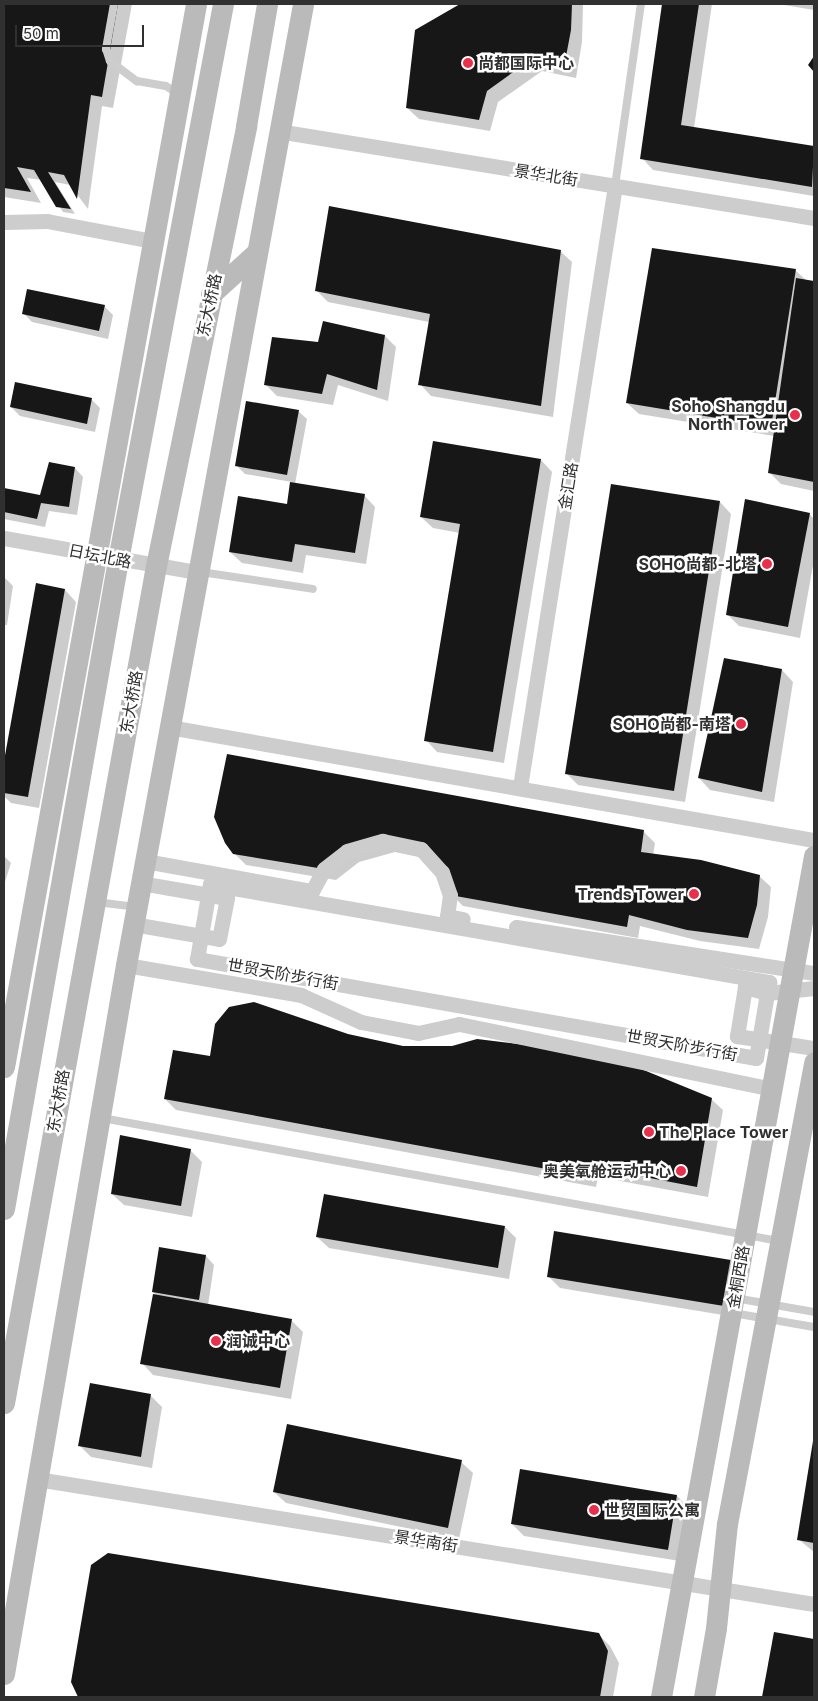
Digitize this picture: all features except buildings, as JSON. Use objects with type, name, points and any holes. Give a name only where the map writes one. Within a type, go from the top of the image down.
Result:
[{"type":"main road","points":[[4,1067],[196,4]]},
{"type":"main road","points":[[4,1209],[118,560],[223,4]]},
{"type":"main road","name":"东大桥路","points":[[4,1403],[156,566],[267,4]]},
{"type":"main road","points":[[4,1674],[168,728],[302,4]]},
{"type":"main road","points":[[211,294],[255,254]]},
{"type":"main road","name":"金桐西路","points":[[662,1697],[790,991],[804,971],[814,856]]},
{"type":"main road","name":"金桐西路","points":[[704,1697],[721,1588],[727,1524],[814,1062]]},
{"type":"street","name":"景华北街","points":[[278,131],[814,218]]},
{"type":"street","name":"金汇路","points":[[520,787],[615,186]]},
{"type":"street","points":[[4,222],[47,221],[153,241]]},
{"type":"street","name":"日坛北路","points":[[4,538],[96,554],[118,560],[197,572]]},
{"type":"street","points":[[168,728],[520,787],[814,840]]},
{"type":"street","points":[[145,861],[312,891],[324,870],[347,851],[383,841],[421,849],[442,872],[450,895],[447,916],[804,971]]},
{"type":"street","points":[[141,883],[208,894],[210,884],[750,978],[770,982],[768,993]]},
{"type":"street","name":"世贸天阶步行街","points":[[208,894],[197,959],[756,1058],[768,993]]},
{"type":"street","points":[[135,916],[201,936]]},
{"type":"street","points":[[126,965],[301,995],[361,1022],[418,1033],[459,1024],[763,1087]]},
{"type":"street","points":[[814,988],[768,993],[746,987],[737,1036],[814,1048]]},
{"type":"street","name":"景华南街","points":[[37,1479],[814,1604]]},
{"type":"lane","points":[[114,4],[106,49],[110,61],[137,81],[166,86],[179,95]]},
{"type":"lane","points":[[615,186],[641,4]]},
{"type":"lane","points":[[197,572],[313,589]]},
{"type":"lane","points":[[94,901],[135,916]]},
{"type":"lane","points":[[99,1118],[781,1241]]},
{"type":"lane","points":[[733,1305],[766,1311],[814,1326]]},
{"type":"lane","points":[[733,1305],[766,1311],[814,1312]]},
{"type":"place","name":"尚都国际中心","points":[[468,63]]},
{"type":"place","name":"Soho Shangdu North Tower","points":[[795,415]]},
{"type":"place","name":"SOHO尚都-北塔","points":[[767,564]]},
{"type":"place","name":"SOHO尚都-南塔","points":[[741,724]]},
{"type":"place","name":"Trends Tower","points":[[694,894]]},
{"type":"place","name":"The Place Tower","points":[[649,1132]]},
{"type":"place","name":"奥美氧舱运动中心","points":[[681,1171]]},
{"type":"place","name":"润诚中心","points":[[216,1341]]},
{"type":"place","name":"世贸国际公寓","points":[[594,1510]]}]
